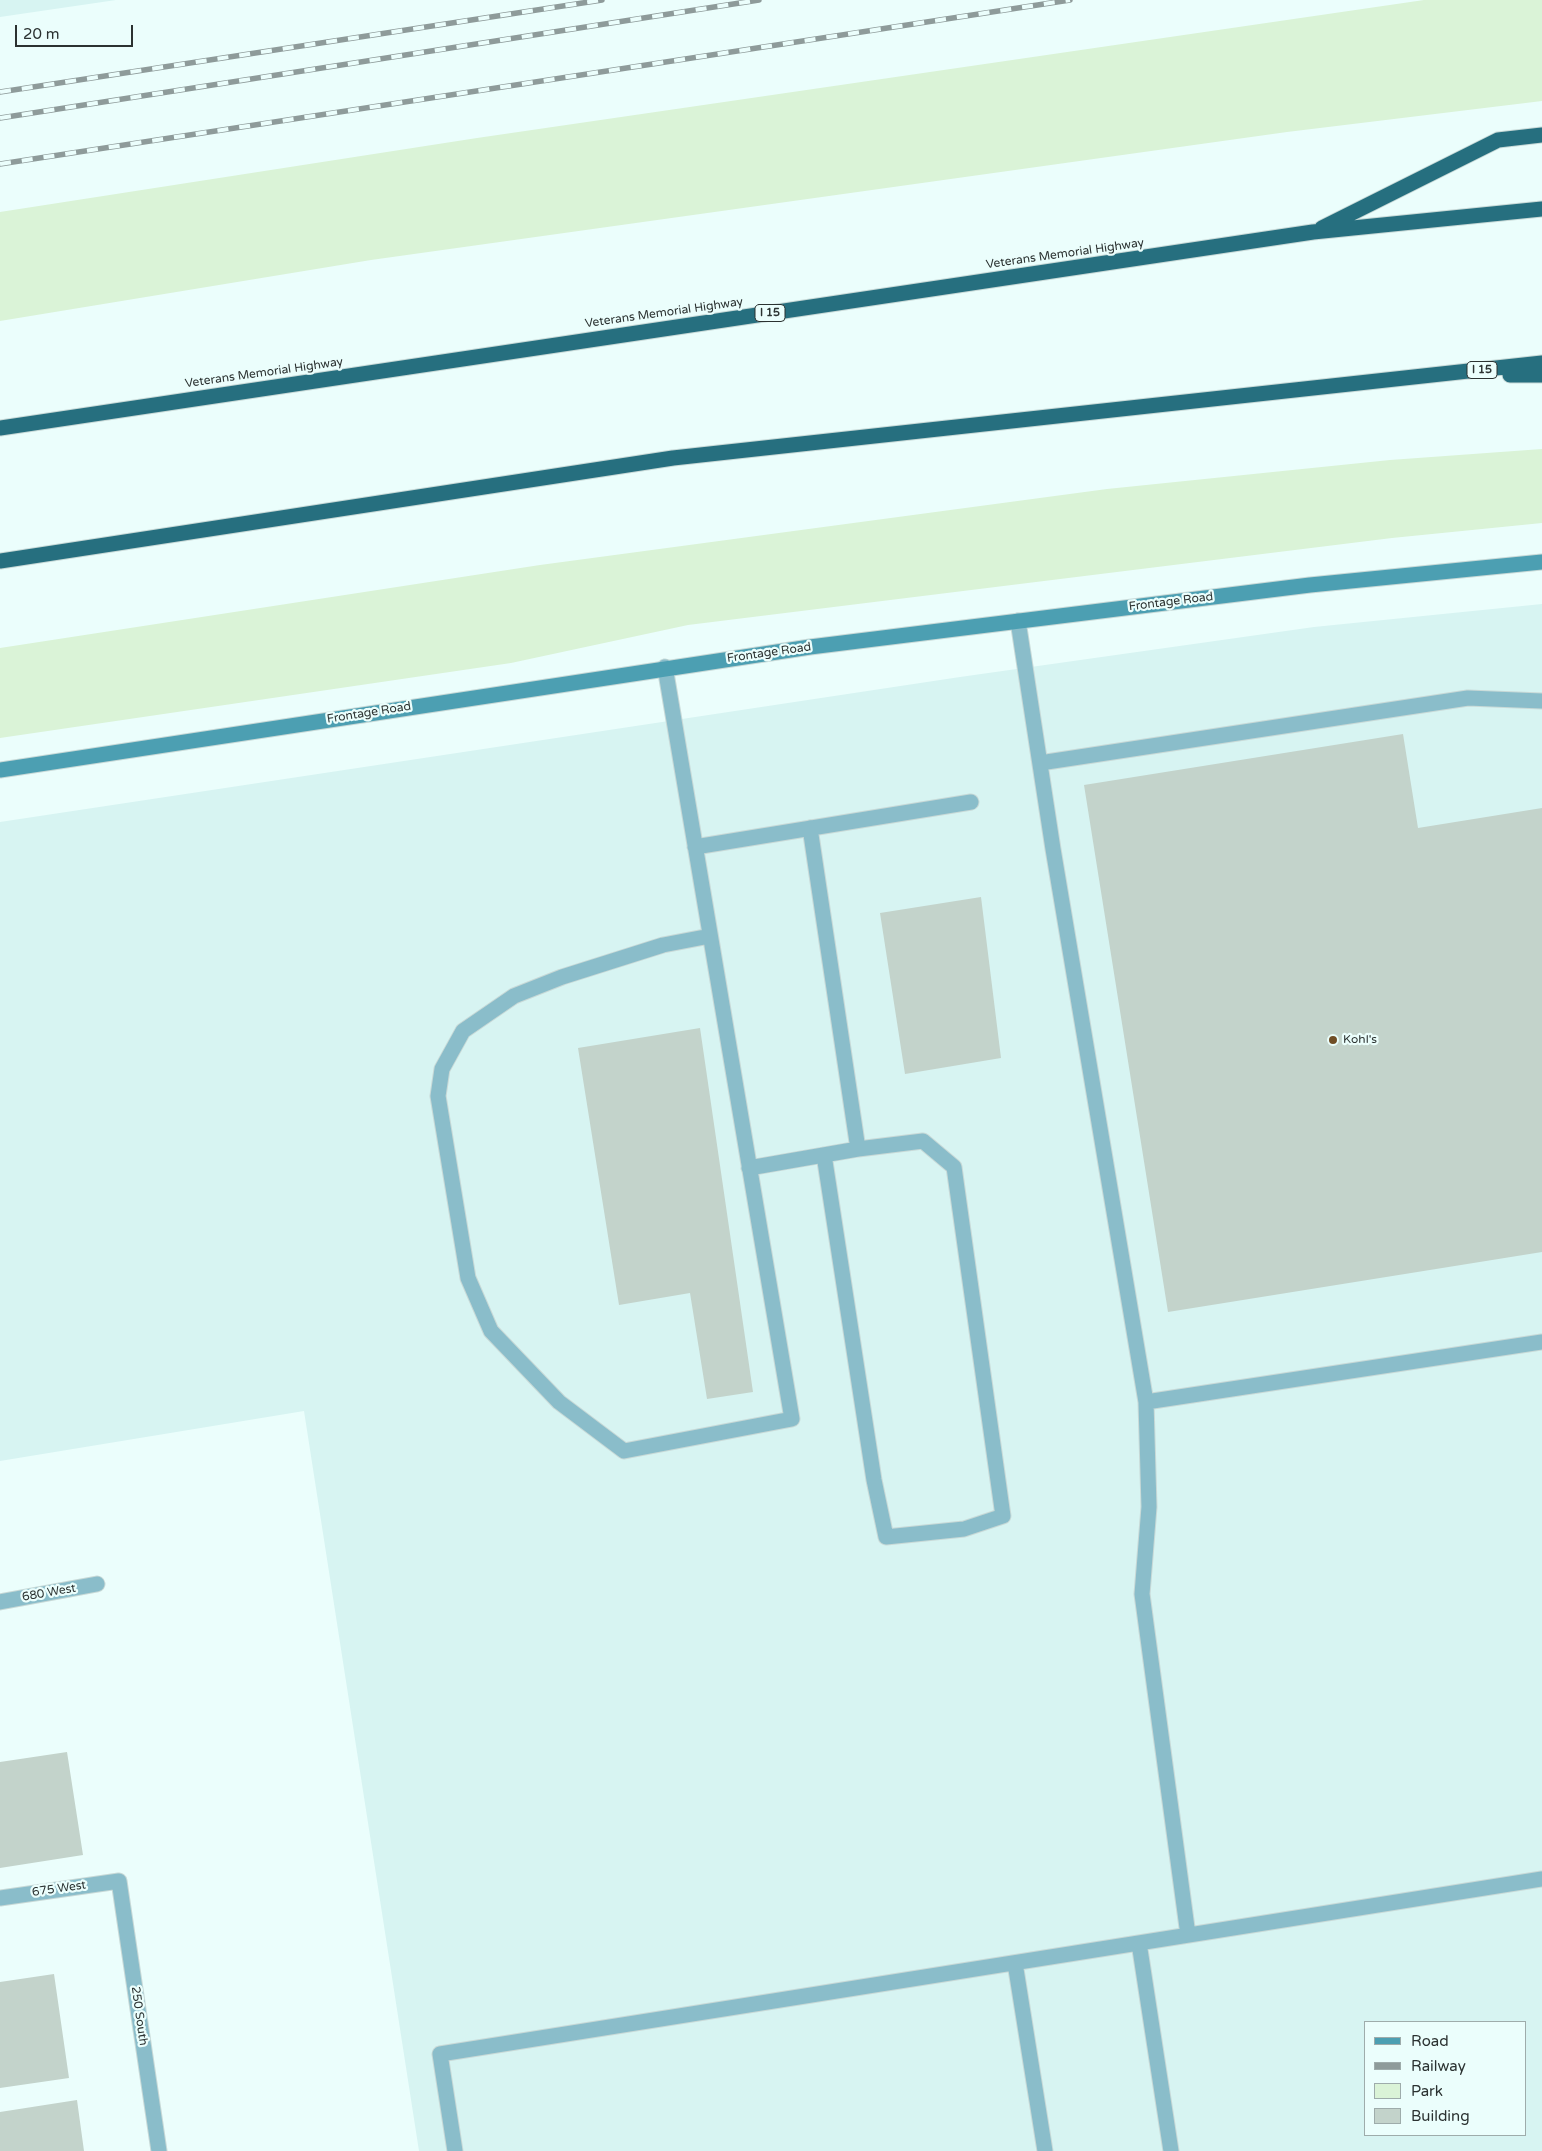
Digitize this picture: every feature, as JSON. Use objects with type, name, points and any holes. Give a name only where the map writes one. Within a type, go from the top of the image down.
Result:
[{"type":"highway","points":[[1313,232],[1498,140],[1542,135]]},
{"type":"highway","name":"Veterans Memorial Highway","points":[[0,428],[1313,232],[1542,209]]},
{"type":"highway","name":"I 15","points":[[0,560],[673,458],[1542,363]]},
{"type":"highway","points":[[1421,376],[1542,375]]},
{"type":"street","name":"Frontage Road","points":[[0,770],[665,668],[1018,621],[1310,585],[1542,562]]},
{"type":"street","points":[[1018,621],[1146,1402],[1149,1507],[1142,1594],[1188,1935]]},
{"type":"street","points":[[665,668],[792,1419],[624,1451],[559,1402],[491,1332],[468,1278],[438,1096],[442,1069],[463,1031],[514,996],[562,977],[664,945],[710,936]]},
{"type":"street","points":[[1040,763],[1468,698],[1542,701]]},
{"type":"street","points":[[695,847],[972,802]]},
{"type":"street","points":[[810,828],[858,1149]]},
{"type":"street","points":[[749,1168],[858,1149],[923,1141],[954,1166],[1004,1516],[964,1529],[886,1537],[874,1480],[824,1155]]},
{"type":"street","points":[[1146,1402],[1542,1342]]},
{"type":"street","name":"680 West","points":[[0,1602],[97,1584]]},
{"type":"street","points":[[455,2151],[440,2054],[1542,1879]]},
{"type":"street","name":"675 West","points":[[0,1898],[119,1881]]},
{"type":"street","name":"250 South","points":[[119,1881],[159,2151]]},
{"type":"street","points":[[1139,1943],[1171,2151]]},
{"type":"street","points":[[1015,1963],[1045,2151]]},
{"type":"shaded area","points":[[0,0],[116,0],[0,17]]},
{"type":"shaded area","points":[[1542,604],[1542,2151],[419,2151],[304,1411],[0,1461],[0,822],[960,677],[1314,627]]},
{"type":"green space","points":[[1424,0],[1542,0],[1542,101],[1287,132],[371,260],[0,321],[0,212],[477,138]]},
{"type":"green space","points":[[1542,449],[1542,523],[1392,538],[688,625],[511,663],[0,738],[0,648],[540,565],[1107,489],[1390,460]]},
{"type":"building","name":"Kohl's","points":[[1403,734],[1418,828],[1542,808],[1542,1252],[1168,1312],[1084,785]]},
{"type":"building","points":[[981,897],[1001,1058],[905,1074],[880,913]]},
{"type":"building","points":[[700,1028],[753,1392],[707,1399],[690,1293],[619,1305],[578,1048]]},
{"type":"building","points":[[67,1752],[83,1855],[0,1868],[0,1762]]},
{"type":"building","points":[[54,1974],[69,2078],[0,2088],[0,1982]]},
{"type":"building","points":[[77,2100],[84,2151],[0,2151],[0,2112]]},
{"type":"railway","points":[[0,92],[602,0]]},
{"type":"railway","points":[[0,118],[759,0]]},
{"type":"railway","points":[[0,164],[1070,0]]},
{"type":"place","name":"Kohl's","points":[[1333,1040]]}]
